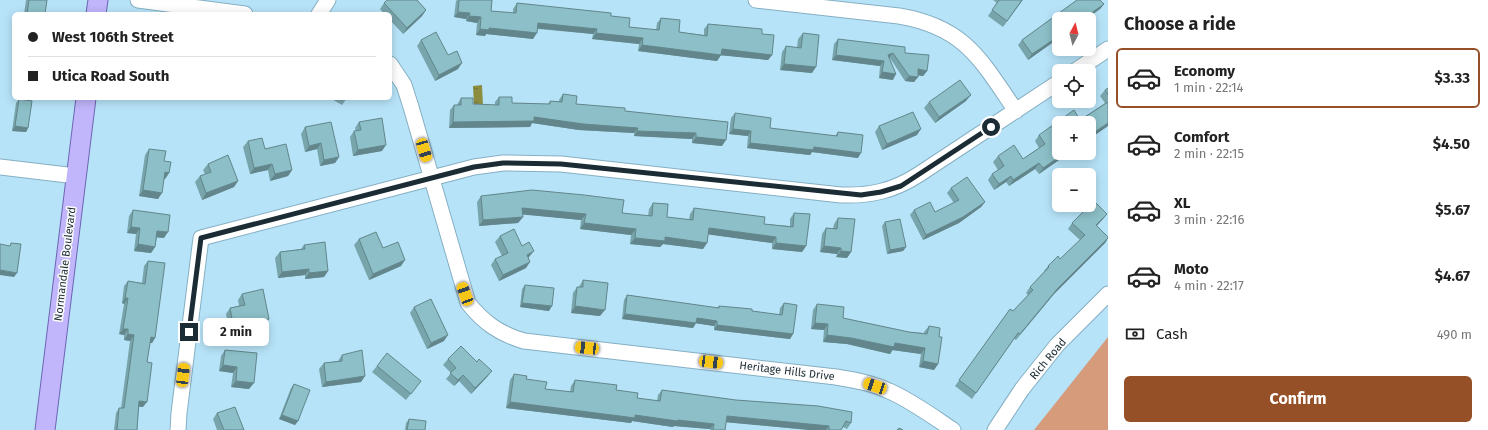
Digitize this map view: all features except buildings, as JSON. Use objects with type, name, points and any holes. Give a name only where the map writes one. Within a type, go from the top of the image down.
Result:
[{"type":"main road","points":[[96,12],[98,0]]},
{"type":"main road","name":"Normandale Boulevard","points":[[45,430],[86,100]]},
{"type":"street","points":[[138,0],[230,12]]},
{"type":"street","points":[[320,12],[328,0]]},
{"type":"street","points":[[756,0],[899,16],[919,19],[940,27],[958,38],[974,52],[1016,111]]},
{"type":"street","points":[[1086,64],[1108,49]]},
{"type":"street","name":"Heritage Hills Drive","points":[[392,67],[404,85],[468,303],[479,317],[492,328],[508,336],[524,341],[862,381],[888,390],[913,403],[953,430]]},
{"type":"street","points":[[178,430],[178,413],[201,238],[474,167],[503,163],[532,162],[861,195],[881,192],[901,186],[1052,87]]},
{"type":"street","points":[[0,167],[76,176]]},
{"type":"street","name":"Rich Road","points":[[995,430],[1022,389],[1057,346],[1108,294]]},
{"type":"shaded area","points":[[1108,337],[1108,430],[1034,430]]},
{"type":"water","points":[[482,85],[483,106],[474,106],[473,86]]},
{"type":"route","points":[[189,332],[201,238],[474,167],[503,163],[532,162],[561,164],[841,195],[861,195],[881,192],[901,186],[991,127]]}]
